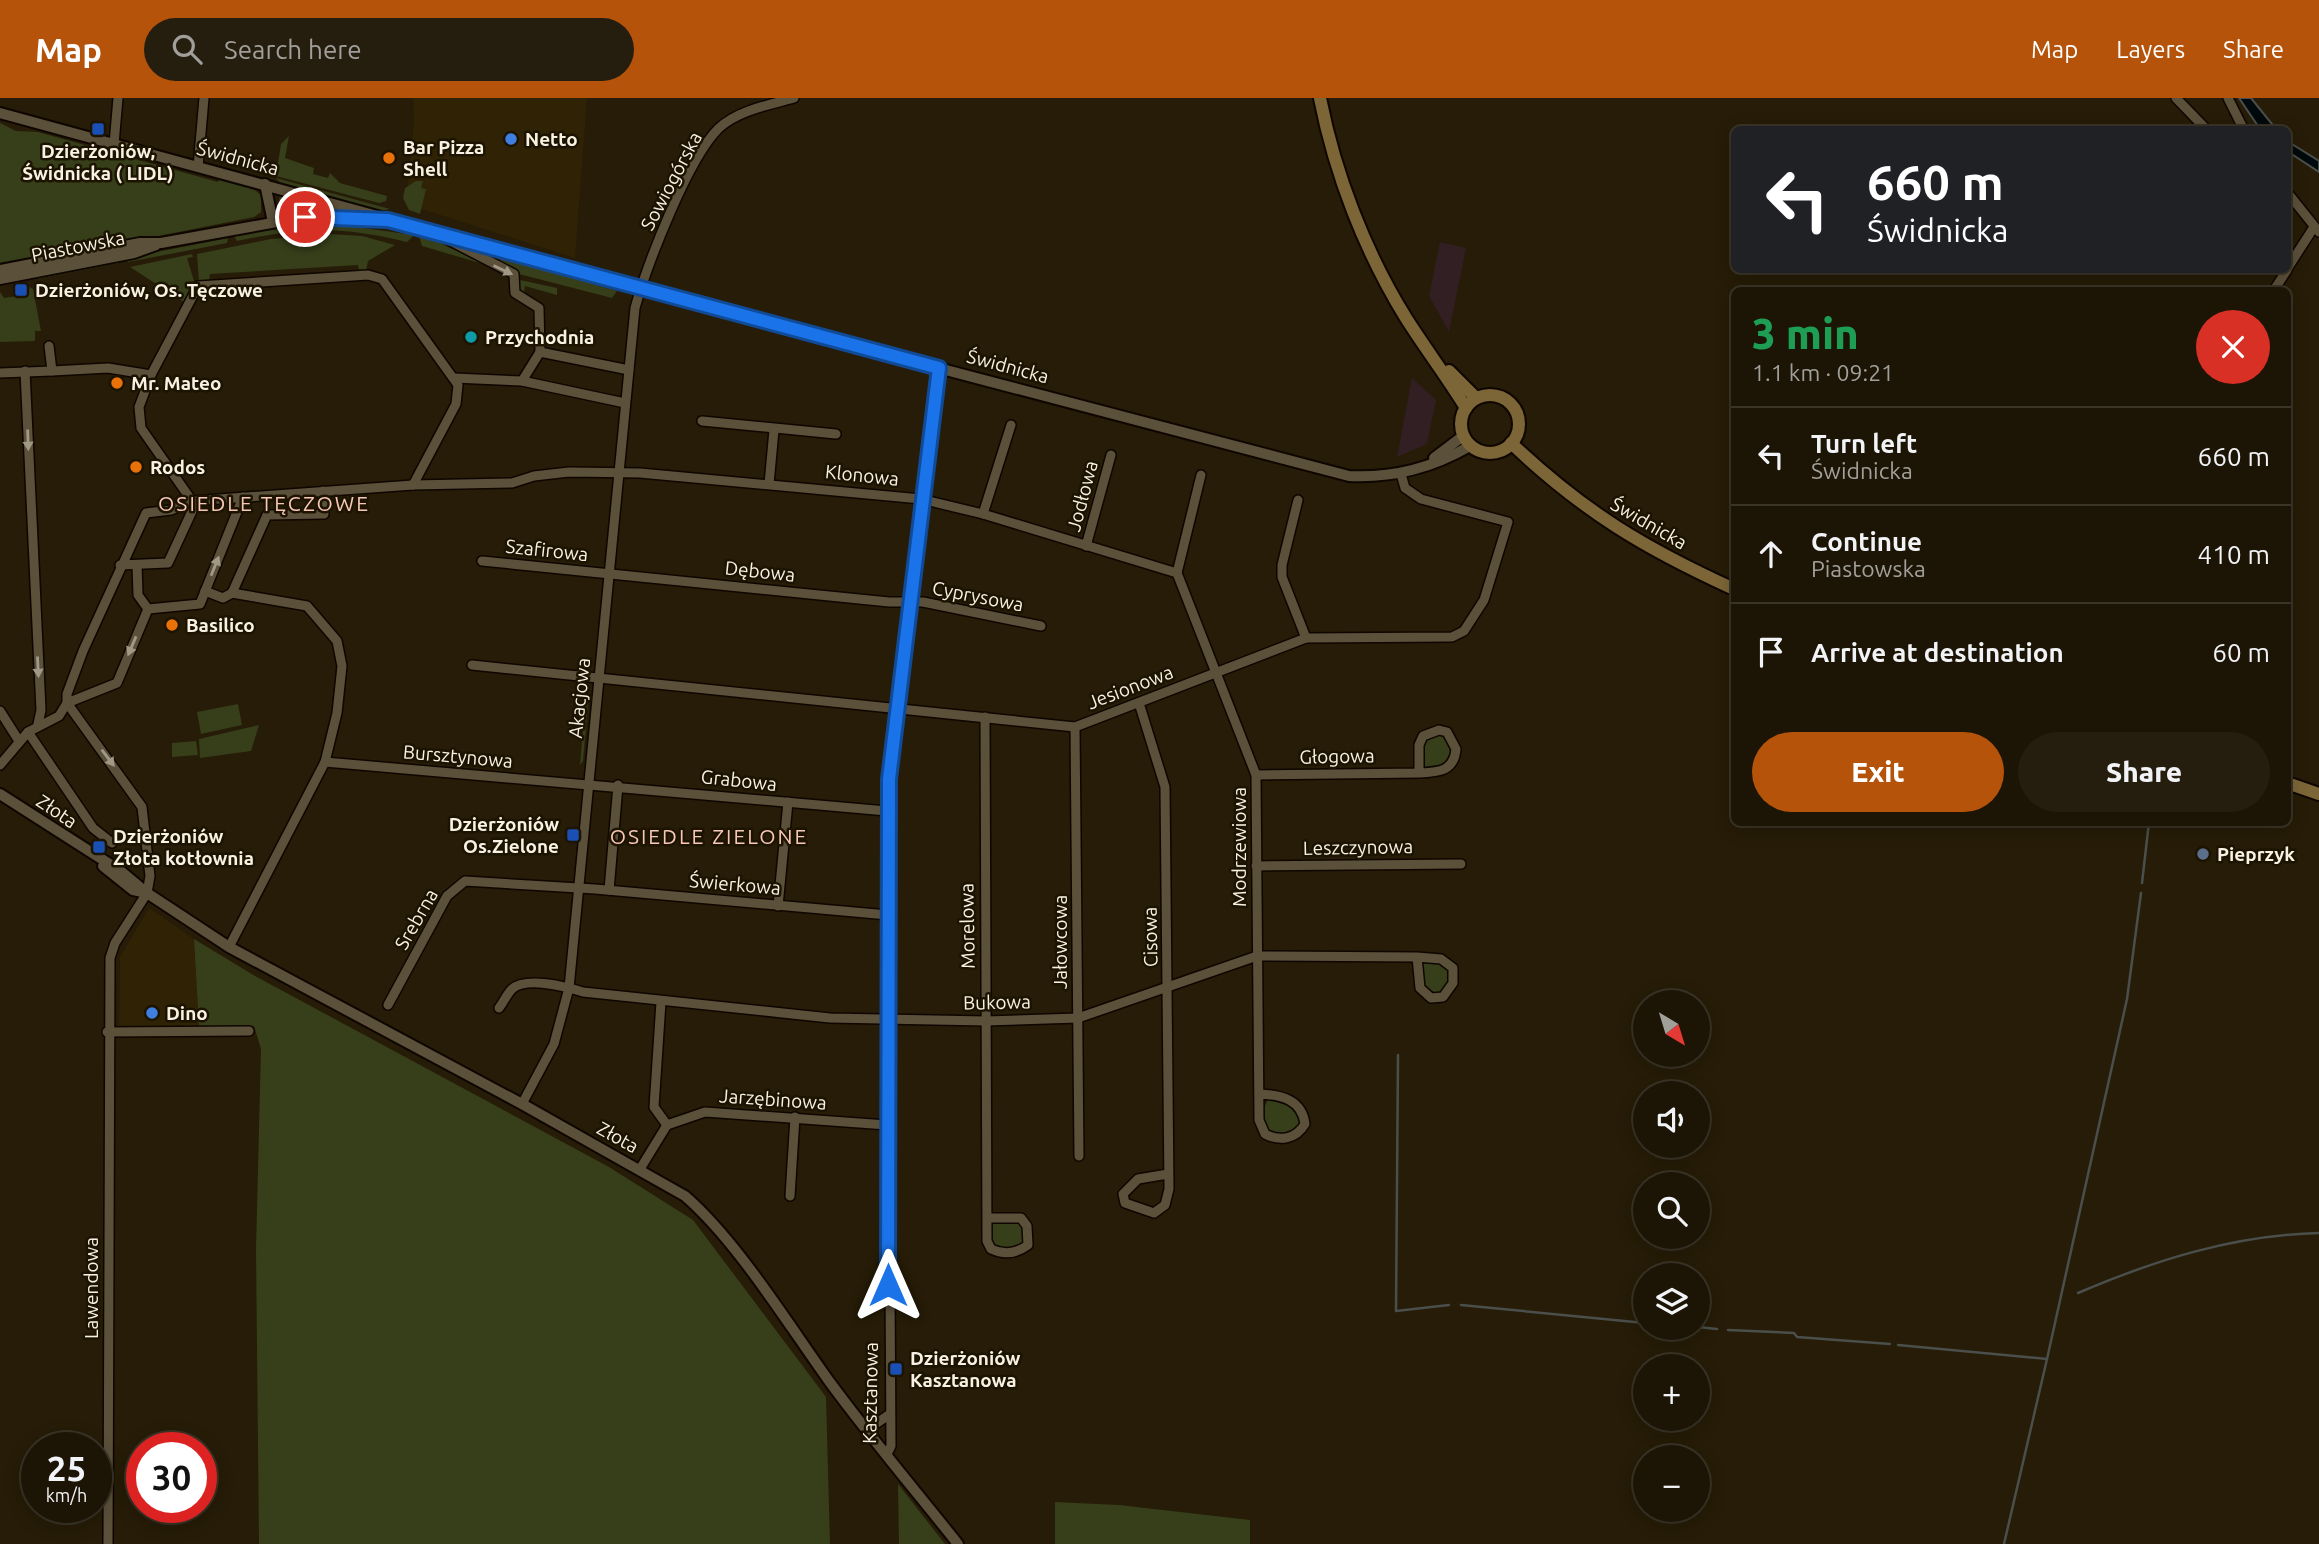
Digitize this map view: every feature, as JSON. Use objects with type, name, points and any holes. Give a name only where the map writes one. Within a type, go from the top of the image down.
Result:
[{"type":"main road","points":[[1320,98],[1338,167],[1369,248],[1407,319],[1466,408]]},
{"type":"main road","points":[[1434,356],[1476,398]]},
{"type":"main road","points":[[1494,395],[1514,408],[1519,426],[1507,447],[1490,453],[1467,441],[1461,427],[1466,408],[1476,398],[1494,395]]},
{"type":"main road","name":"Świdnicka","points":[[1507,447],[1634,540],[1731,588]]},
{"type":"main road","points":[[2291,784],[2319,794]]},
{"type":"street","points":[[114,144],[118,98]]},
{"type":"street","points":[[198,167],[204,98]]},
{"type":"street","name":"Sowiogórska","points":[[640,287],[666,225],[708,142],[720,127],[735,117],[794,98]]},
{"type":"street","points":[[2176,98],[2203,126]]},
{"type":"street","points":[[2228,98],[2242,126]]},
{"type":"street","name":"Świdnicka","points":[[0,113],[435,233],[1349,476],[1401,474],[1420,468],[1467,441]]},
{"type":"street","points":[[265,184],[273,222]]},
{"type":"street","points":[[2291,197],[2317,229],[2291,264]]},
{"type":"street","name":"Piastowska","points":[[0,279],[134,253],[161,243],[305,217],[388,220]]},
{"type":"street","points":[[435,233],[514,274],[515,293],[539,308],[540,352],[522,381]]},
{"type":"street","name":"Piastowska","points":[[0,270],[140,243],[161,243]]},
{"type":"street","points":[[120,565],[168,563],[193,509],[192,502],[141,428],[139,407],[151,375],[198,286],[368,275],[382,279],[454,378],[459,393],[456,404],[413,485]]},
{"type":"street","name":"Akacjowa","points":[[522,1104],[554,1044],[569,988],[618,471],[635,308],[640,287]]},
{"type":"street","points":[[50,346],[52,371]]},
{"type":"street","points":[[540,352],[629,370]]},
{"type":"street","points":[[0,373],[108,368],[151,375]]},
{"type":"street","name":"Kasztanowa","points":[[887,1454],[891,1446],[887,811],[895,706],[939,368]]},
{"type":"street","points":[[24,372],[41,710],[38,724]]},
{"type":"street","points":[[454,378],[522,381],[625,403]]},
{"type":"street","points":[[702,421],[836,434]]},
{"type":"street","points":[[983,514],[1011,425]]},
{"type":"street","points":[[769,484],[775,430]]},
{"type":"street","name":"Jodłowa","points":[[1086,546],[1111,455]]},
{"type":"street","name":"Klonowa","points":[[67,703],[67,694],[83,651],[146,513],[171,510],[192,502],[413,485],[512,483],[542,474],[618,471],[921,499],[983,514],[1177,573]]},
{"type":"street","name":"Jesionowa","points":[[472,666],[895,706],[1075,727],[1306,638],[1440,639],[1464,631],[1484,600],[1508,522],[1420,499],[1405,488],[1401,474]]},
{"type":"street","points":[[1177,573],[1201,475]]},
{"type":"street","points":[[205,591],[223,598],[232,593],[267,515],[324,514],[323,491]]},
{"type":"street","points":[[148,609],[200,604],[243,497]]},
{"type":"street","points":[[1298,500],[1282,565],[1282,577],[1306,638]]},
{"type":"street","name":"Szafirowa","points":[[482,561],[609,574]]},
{"type":"street","points":[[137,565],[138,594],[148,609]]},
{"type":"street","name":"Modrzewiowa","points":[[1177,573],[1256,775],[1259,1121],[1265,1134],[1283,1138],[1301,1131],[1305,1124],[1297,1104],[1277,1096],[1260,1094]]},
{"type":"street","name":"Dębowa","points":[[609,574],[908,601]]},
{"type":"street","points":[[229,947],[325,762],[335,723],[342,666],[337,641],[307,606],[232,593]]},
{"type":"street","name":"Cyprysowa","points":[[908,601],[1041,626]]},
{"type":"street","points":[[0,765],[28,732],[38,724],[59,716],[67,703],[117,683],[148,609]]},
{"type":"street","points":[[67,703],[142,807],[150,876],[147,894]]},
{"type":"street","name":"Cisowa","points":[[1139,703],[1165,787],[1168,988],[1168,1174],[1168,1198],[1161,1211],[1148,1213],[1125,1203],[1123,1194],[1131,1183],[1168,1174]]},
{"type":"street","points":[[0,711],[19,741]]},
{"type":"street","name":"Morelowa","points":[[985,717],[987,1218],[991,1249],[1010,1253],[1028,1245],[1027,1226],[1021,1218],[987,1218]]},
{"type":"street","name":"Jałowcowa","points":[[1075,727],[1079,1156]]},
{"type":"street","name":"Głogowa","points":[[1256,775],[1419,773],[1443,771],[1451,765],[1456,749],[1447,732],[1439,730],[1423,736],[1419,745],[1419,773]]},
{"type":"street","points":[[28,732],[93,828],[112,843]]},
{"type":"street","name":"Bursztynowa","points":[[325,762],[588,784]]},
{"type":"street","name":"Grabowa","points":[[588,784],[887,811]]},
{"type":"street","points":[[609,890],[618,785]]},
{"type":"street","name":"Złota","points":[[0,794],[138,883],[147,894],[229,947],[522,1104],[685,1196],[703,1213],[867,1430],[958,1544]]},
{"type":"street","points":[[778,906],[788,802]]},
{"type":"street","name":"Leszczynowa","points":[[1256,866],[1461,864]]},
{"type":"street","name":"Srebrna","points":[[388,1005],[447,896],[465,881],[578,888]]},
{"type":"street","name":"Świerkowa","points":[[578,888],[888,915]]},
{"type":"street","name":"Lawendowa","points":[[108,1544],[107,1032],[110,958],[115,943],[147,894]]},
{"type":"street","name":"Bukowa","points":[[499,1008],[512,989],[521,985],[558,984],[661,1002],[887,1020],[1078,1018],[1258,956],[1417,957],[1441,959],[1453,968],[1453,983],[1443,997],[1431,998],[1420,989],[1417,957]]},
{"type":"street","points":[[640,1169],[667,1125],[653,1107],[661,1002]]},
{"type":"street","points":[[107,1032],[249,1031]]},
{"type":"street","name":"Jarzębinowa","points":[[667,1125],[705,1112],[887,1125]]},
{"type":"street","points":[[790,1196],[795,1117]]},
{"type":"street","points":[[867,1430],[890,1414]]},
{"type":"shaded area","points":[[413,98],[587,98],[575,258],[406,204],[414,120]]},
{"type":"shaded area","points":[[2239,98],[2251,98],[2274,126],[2258,126]]},
{"type":"shaded area","points":[[2291,144],[2319,161],[2319,172],[2291,154]]},
{"type":"shaded area","points":[[1440,242],[1466,248],[1449,332],[1429,296]]},
{"type":"shaded area","points":[[1412,378],[1436,400],[1427,444],[1397,457]]},
{"type":"shaded area","points":[[149,908],[194,939],[199,1027],[119,1026],[120,957]]},
{"type":"green space","points":[[0,123],[16,131],[38,132],[218,182],[220,178],[251,187],[261,195],[261,212],[254,217],[123,243],[122,240],[117,240],[117,245],[22,263],[21,259],[0,267]]},
{"type":"green space","points":[[289,136],[285,158],[314,168],[313,174],[328,178],[330,173],[340,183],[387,196],[386,201],[379,203],[276,176],[281,144]]},
{"type":"green space","points":[[276,178],[390,209],[381,211],[281,184]]},
{"type":"green space","points":[[416,181],[423,181],[421,188],[426,189],[420,214],[409,210],[403,198],[405,188]]},
{"type":"green space","points":[[283,195],[327,209],[282,211],[279,198]]},
{"type":"green space","points":[[334,224],[414,235],[407,242],[362,233],[322,230],[282,233],[237,241],[234,236],[297,225]]},
{"type":"green space","points":[[330,234],[362,236],[395,245],[368,261],[366,271],[359,271],[358,265],[210,274],[209,281],[199,282],[197,254],[271,239]]},
{"type":"green space","points":[[419,236],[434,240],[483,264],[422,246]]},
{"type":"green space","points":[[228,238],[227,243],[128,262],[126,258]]},
{"type":"green space","points":[[472,248],[617,291],[612,298],[519,274]]},
{"type":"green space","points":[[192,254],[193,257],[187,258],[194,281],[184,302],[130,267]]},
{"type":"green space","points":[[120,259],[119,263],[37,279],[52,272]]},
{"type":"green space","points":[[520,280],[557,288],[557,295],[525,286],[524,293],[519,288]]},
{"type":"green space","points":[[29,287],[33,289],[41,331],[35,331],[35,341],[0,342],[0,292],[4,298],[17,296],[12,292]]},
{"type":"green space","points":[[586,694],[588,704],[583,761],[580,765]]},
{"type":"green space","points":[[238,704],[242,725],[201,734],[197,712]]},
{"type":"green space","points":[[259,725],[251,751],[200,758],[199,739]]},
{"type":"green space","points":[[1440,734],[1449,744],[1450,753],[1441,768],[1426,768],[1422,763],[1423,742]]},
{"type":"green space","points":[[196,741],[198,755],[172,757],[172,743]]},
{"type":"green space","points":[[194,939],[255,976],[609,1167],[693,1220],[826,1397],[830,1544],[259,1544],[256,1249],[261,1049],[254,1026],[199,1027]]},
{"type":"green space","points":[[1429,960],[1448,968],[1450,980],[1447,989],[1440,994],[1430,991],[1423,980],[1421,966]]},
{"type":"green space","points":[[1268,1100],[1278,1100],[1291,1107],[1300,1120],[1297,1128],[1285,1134],[1267,1131],[1263,1109]]},
{"type":"green space","points":[[1014,1219],[1023,1225],[1025,1241],[1008,1249],[991,1242],[992,1224]]},
{"type":"green space","points":[[898,1484],[945,1544],[899,1544]]},
{"type":"green space","points":[[1055,1502],[1119,1505],[1250,1520],[1250,1544],[1055,1544]]},
{"type":"waterway","points":[[2142,883],[2149,826]]},
{"type":"waterway","points":[[2047,1359],[2127,999],[2141,893]]},
{"type":"waterway","points":[[1398,1055],[1396,1311],[1449,1305]]},
{"type":"waterway","points":[[2078,1293],[2136,1270],[2196,1251],[2256,1239],[2319,1233]]},
{"type":"waterway","points":[[1461,1305],[1633,1322]]},
{"type":"waterway","points":[[1710,1328],[1717,1329]]},
{"type":"waterway","points":[[1728,1330],[1794,1333],[1797,1337],[1890,1344]]},
{"type":"waterway","points":[[1898,1345],[2047,1359],[2004,1544]]},
{"type":"place","name":"Dzierżoniów, Świdnicka ( LIDL)","points":[[98,129]]},
{"type":"place","name":"Netto","points":[[511,139]]},
{"type":"place","name":"Bar Pizza Shell","points":[[389,158]]},
{"type":"place","name":"Dzierżoniów, Os. Tęczowe","points":[[21,290]]},
{"type":"place","name":"Przychodnia","points":[[471,337]]},
{"type":"place","name":"Mr. Mateo","points":[[117,383]]},
{"type":"place","name":"Rodos","points":[[136,467]]},
{"type":"place","name":"Basilico","points":[[172,625]]},
{"type":"place","name":"Dzierżoniów Os.Zielone","points":[[573,835]]},
{"type":"place","name":"Dzierżoniów Złota kotłownia","points":[[99,847]]},
{"type":"place","name":"Pieprzyk","points":[[2203,854]]},
{"type":"place","name":"Dino","points":[[152,1013]]},
{"type":"place","name":"Dzierżoniów Kasztanowa","points":[[896,1369]]},
{"type":"district","name":"OSIEDLE TĘCZOWE","points":[[264,503]]},
{"type":"district","name":"OSIEDLE ZIELONE","points":[[709,836]]},
{"type":"route","points":[[305,217],[388,220],[939,368],[895,706],[887,811],[888,1285]]}]
